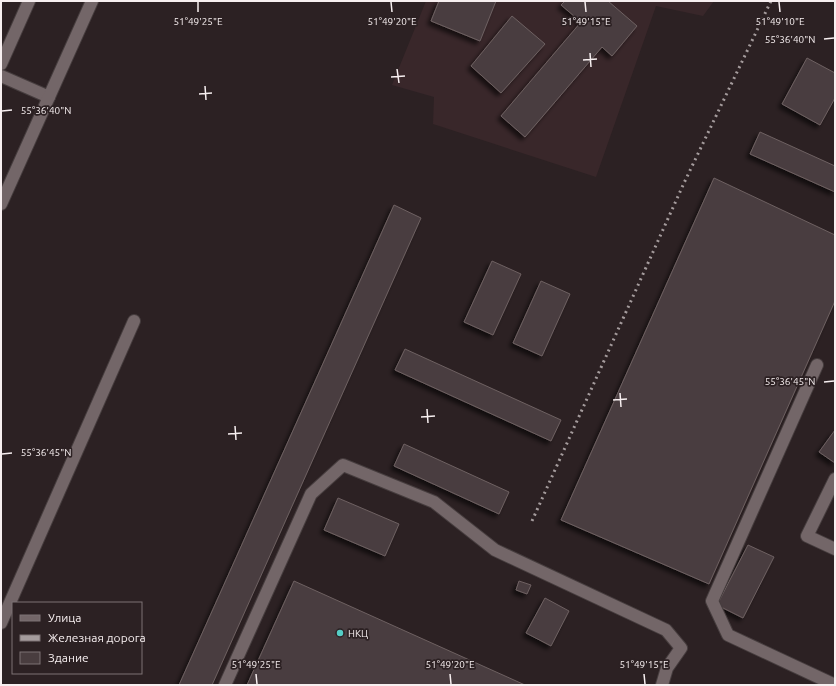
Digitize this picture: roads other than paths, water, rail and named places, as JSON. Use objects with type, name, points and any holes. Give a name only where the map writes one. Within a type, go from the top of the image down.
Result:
[{"type":"street","points":[[1,64],[29,1]]},
{"type":"street","points":[[1,204],[92,1]]},
{"type":"street","points":[[1,76],[49,97]]},
{"type":"street","points":[[1,624],[134,322]]},
{"type":"street","points":[[817,365],[712,601],[728,634],[835,684]]},
{"type":"street","points":[[224,685],[311,494],[343,465],[434,502],[495,550],[666,630],[681,648],[667,668],[662,685]]},
{"type":"street","points":[[835,479],[807,536],[835,549]]},
{"type":"railway","points":[[532,521],[684,183],[771,1]]},
{"type":"place","name":"НКЦ","points":[[340,633]]}]
